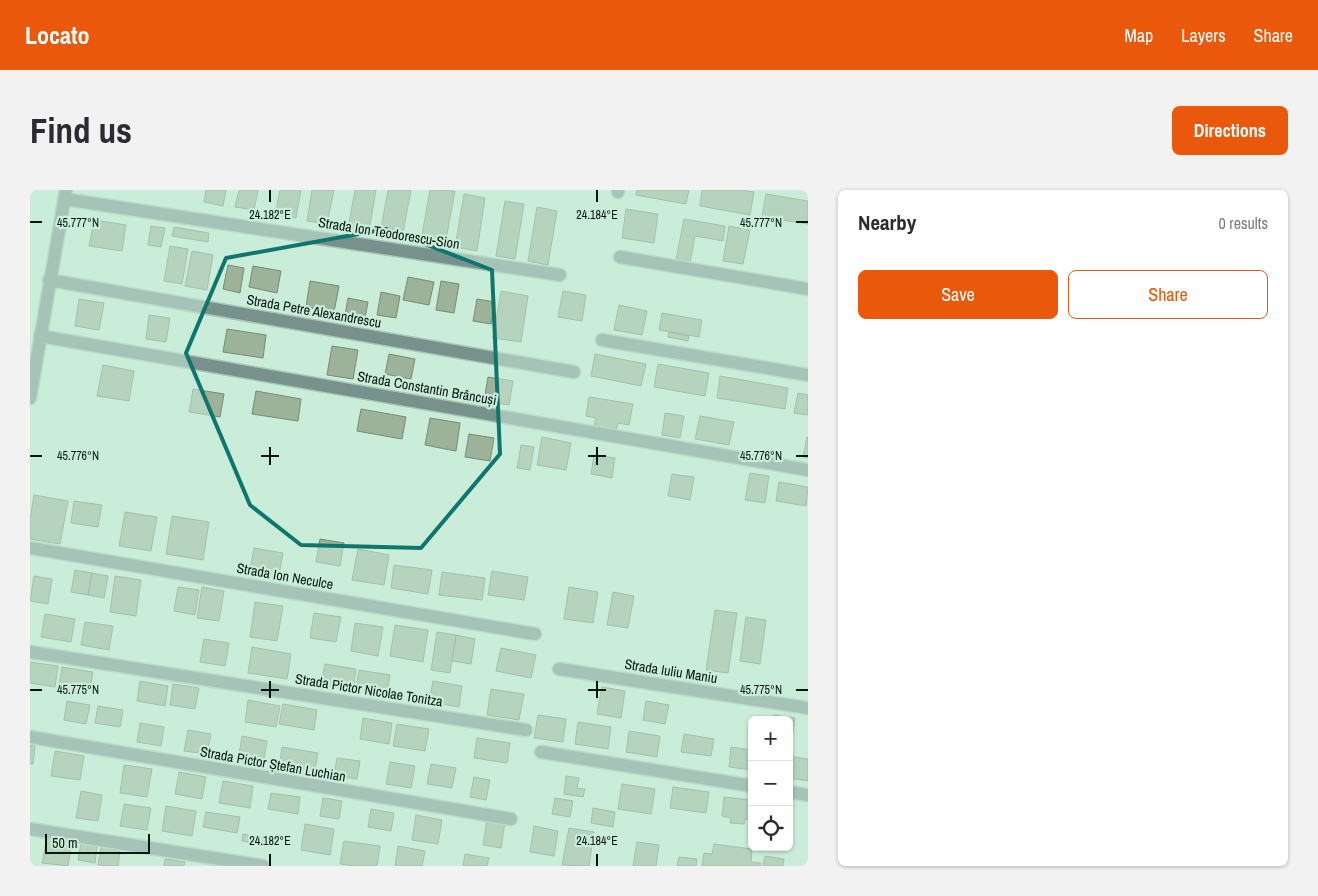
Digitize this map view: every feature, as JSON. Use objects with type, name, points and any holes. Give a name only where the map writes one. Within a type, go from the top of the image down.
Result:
[{"type":"street","name":"Strada Ion Teodorescu-Sion","points":[[65,194],[560,275]]},
{"type":"street","points":[[30,398],[65,194]]},
{"type":"street","points":[[620,257],[808,289]]},
{"type":"street","name":"Strada Petre Alexandrescu","points":[[49,280],[574,372]]},
{"type":"street","name":"Strada Constantin Brâncuși","points":[[40,336],[808,470]]},
{"type":"street","points":[[602,340],[808,375]]},
{"type":"street","name":"Strada Ion Neculce","points":[[30,548],[535,634]]},
{"type":"street","name":"Strada Pictor Nicolae Tonitza","points":[[30,652],[526,730]]},
{"type":"street","name":"Strada Iuliu Maniu","points":[[559,669],[808,708]]},
{"type":"street","name":"Strada Pictor Ștefan Luchian","points":[[30,737],[511,820]]},
{"type":"street","points":[[541,752],[748,785]]},
{"type":"street","points":[[793,793],[808,795]]},
{"type":"street","points":[[30,830],[263,866]]},
{"type":"highlighted area","points":[[386,229],[492,270],[500,454],[421,548],[301,545],[250,505],[186,353],[226,258]]},
{"type":"building","points":[[206,190],[226,190],[223,206],[204,202]]},
{"type":"building","points":[[239,190],[258,190],[254,210],[235,207]]},
{"type":"building","points":[[280,190],[301,190],[296,218],[275,215]]},
{"type":"building","points":[[312,190],[334,190],[327,224],[307,221]]},
{"type":"building","points":[[355,190],[376,190],[369,231],[348,228]]},
{"type":"building","points":[[388,190],[411,190],[402,238],[380,234]]},
{"type":"building","points":[[430,190],[455,191],[445,245],[421,241]]},
{"type":"building","points":[[637,190],[689,190],[686,204],[636,195]]},
{"type":"building","points":[[702,190],[754,192],[750,215],[700,206]]},
{"type":"building","points":[[464,194],[485,198],[477,251],[455,247]]},
{"type":"building","points":[[766,194],[808,201],[808,224],[762,217]]},
{"type":"building","points":[[505,201],[524,204],[515,259],[496,256]]},
{"type":"building","points":[[537,207],[557,211],[548,265],[528,261]]},
{"type":"building","points":[[626,209],[658,214],[654,243],[622,238]]},
{"type":"building","points":[[684,219],[725,226],[723,241],[695,236],[690,263],[676,260]]},
{"type":"building","points":[[94,220],[126,225],[122,251],[89,246]]},
{"type":"building","points":[[151,226],[165,228],[161,247],[148,245]]},
{"type":"building","points":[[729,226],[750,230],[743,264],[723,261]]},
{"type":"building","points":[[174,227],[209,233],[208,242],[172,236]]},
{"type":"building","points":[[170,246],[188,249],[182,284],[164,281]]},
{"type":"building","points":[[192,251],[213,255],[207,290],[185,286]]},
{"type":"building","points":[[228,265],[244,268],[240,293],[223,289]]},
{"type":"building","points":[[253,266],[281,271],[277,293],[249,287]]},
{"type":"building","points":[[408,277],[434,282],[429,305],[403,300]]},
{"type":"building","points":[[310,281],[339,286],[334,312],[306,307]]},
{"type":"building","points":[[441,281],[459,284],[454,313],[436,310]]},
{"type":"building","points":[[501,291],[528,296],[521,342],[493,338]]},
{"type":"building","points":[[563,291],[586,295],[582,321],[558,317]]},
{"type":"building","points":[[381,292],[400,296],[396,318],[377,315]]},
{"type":"building","points":[[348,298],[368,302],[364,324],[344,321]]},
{"type":"building","points":[[79,299],[104,303],[99,330],[75,326]]},
{"type":"building","points":[[477,299],[495,302],[491,324],[473,321]]},
{"type":"building","points":[[619,305],[647,311],[642,335],[614,330]]},
{"type":"building","points":[[662,313],[702,320],[699,337],[659,330]]},
{"type":"building","points":[[149,315],[170,318],[166,342],[146,339]]},
{"type":"building","points":[[227,329],[266,335],[263,358],[223,352]]},
{"type":"building","points":[[669,332],[689,336],[688,341],[668,337]]},
{"type":"building","points":[[332,346],[358,350],[353,379],[327,375]]},
{"type":"building","points":[[389,354],[415,359],[411,379],[385,374]]},
{"type":"building","points":[[595,354],[646,364],[641,386],[591,376]]},
{"type":"building","points":[[658,364],[709,373],[705,396],[654,387]]},
{"type":"building","points":[[103,365],[134,371],[129,401],[97,396]]},
{"type":"building","points":[[720,376],[788,388],[785,409],[717,398]]},
{"type":"building","points":[[488,377],[513,381],[509,405],[484,401]]},
{"type":"building","points":[[193,389],[224,394],[220,417],[189,412]]},
{"type":"building","points":[[256,391],[301,399],[298,421],[252,414]]},
{"type":"building","points":[[798,393],[808,395],[808,415],[794,413]]},
{"type":"building","points":[[589,397],[633,404],[629,425],[618,423],[616,430],[594,426],[596,418],[586,416]]},
{"type":"building","points":[[361,409],[406,417],[402,439],[357,431]]},
{"type":"building","points":[[665,413],[684,416],[680,438],[662,435]]},
{"type":"building","points":[[700,416],[734,422],[729,445],[695,439]]},
{"type":"building","points":[[430,418],[460,423],[456,451],[425,445]]},
{"type":"building","points":[[469,434],[494,438],[490,461],[465,457]]},
{"type":"building","points":[[542,437],[571,443],[566,470],[537,465]]},
{"type":"building","points":[[808,437],[808,458],[803,457]]},
{"type":"building","points":[[521,445],[534,447],[530,470],[517,468]]},
{"type":"building","points":[[594,455],[615,458],[612,478],[591,474]]},
{"type":"building","points":[[750,473],[769,476],[765,503],[745,500]]},
{"type":"building","points":[[672,474],[694,477],[690,500],[668,496]]},
{"type":"building","points":[[779,482],[808,487],[806,506],[776,501]]},
{"type":"building","points":[[34,495],[68,501],[60,544],[30,539],[30,519]]},
{"type":"building","points":[[74,501],[102,505],[98,527],[71,523]]},
{"type":"building","points":[[125,512],[157,517],[151,551],[119,546]]},
{"type":"building","points":[[172,516],[209,522],[203,560],[166,554]]},
{"type":"building","points":[[320,539],[344,543],[340,566],[316,562]]},
{"type":"building","points":[[254,548],[283,553],[279,575],[250,570]]},
{"type":"building","points":[[358,549],[389,555],[384,585],[352,580]]},
{"type":"building","points":[[394,565],[432,570],[428,594],[391,588]]},
{"type":"building","points":[[75,570],[92,573],[88,595],[71,592]]},
{"type":"building","points":[[492,571],[528,577],[524,600],[488,595]]},
{"type":"building","points":[[442,572],[485,578],[482,600],[439,595]]},
{"type":"building","points":[[92,573],[108,576],[104,598],[88,595]]},
{"type":"building","points":[[34,576],[52,579],[48,604],[30,601]]},
{"type":"building","points":[[115,576],[141,580],[136,616],[110,612]]},
{"type":"building","points":[[178,587],[199,590],[195,615],[174,611]]},
{"type":"building","points":[[202,587],[224,591],[219,621],[197,618]]},
{"type":"building","points":[[569,587],[598,592],[593,623],[564,619]]},
{"type":"building","points":[[613,592],[634,596],[628,628],[607,625]]},
{"type":"building","points":[[255,602],[283,606],[277,641],[250,637]]},
{"type":"building","points":[[715,610],[737,613],[728,673],[706,670]]},
{"type":"building","points":[[314,613],[341,617],[336,642],[310,638]]},
{"type":"building","points":[[45,614],[75,619],[71,642],[41,637]]},
{"type":"building","points":[[746,617],[766,620],[760,664],[740,661]]},
{"type":"building","points":[[85,622],[113,626],[109,650],[81,645]]},
{"type":"building","points":[[355,623],[383,627],[378,656],[351,651]]},
{"type":"building","points":[[395,625],[428,630],[423,662],[390,656]]},
{"type":"building","points":[[437,632],[456,635],[450,673],[431,670]]},
{"type":"building","points":[[456,635],[475,639],[471,664],[452,661]]},
{"type":"building","points":[[204,639],[229,643],[225,666],[200,662]]},
{"type":"building","points":[[252,647],[291,654],[287,679],[248,673]]},
{"type":"building","points":[[501,648],[536,655],[531,678],[496,671]]},
{"type":"building","points":[[30,662],[58,666],[55,687],[30,683]]},
{"type":"building","points":[[325,664],[356,669],[353,690],[321,685]]},
{"type":"building","points":[[62,667],[93,672],[90,690],[59,685]]},
{"type":"building","points":[[359,670],[390,675],[387,693],[356,688]]},
{"type":"building","points":[[140,681],[168,686],[165,706],[137,701]]},
{"type":"building","points":[[433,681],[462,686],[459,707],[429,702]]},
{"type":"building","points":[[173,684],[199,688],[195,709],[170,705]]},
{"type":"building","points":[[602,687],[625,691],[621,718],[597,714]]},
{"type":"building","points":[[491,689],[524,694],[519,720],[487,715]]},
{"type":"building","points":[[248,700],[280,706],[276,727],[245,722]]},
{"type":"building","points":[[67,701],[90,705],[86,724],[64,720]]},
{"type":"building","points":[[646,701],[669,705],[665,724],[643,720]]},
{"type":"building","points":[[283,704],[317,710],[314,730],[279,724]]},
{"type":"building","points":[[98,706],[123,710],[120,727],[95,723]]},
{"type":"building","points":[[538,715],[566,719],[563,742],[534,738]]},
{"type":"building","points":[[363,718],[392,723],[389,744],[360,739]]},
{"type":"building","points":[[578,722],[611,727],[608,749],[575,744]]},
{"type":"building","points":[[140,723],[164,727],[161,746],[137,742]]},
{"type":"building","points":[[397,724],[429,729],[425,751],[393,746]]},
{"type":"building","points":[[188,730],[211,734],[207,754],[184,751]]},
{"type":"building","points":[[629,731],[660,736],[657,757],[626,752]]},
{"type":"building","points":[[684,734],[714,739],[711,756],[681,752]]},
{"type":"building","points":[[242,736],[267,741],[263,765],[238,761]]},
{"type":"building","points":[[477,738],[510,743],[507,763],[474,758]]},
{"type":"building","points":[[30,745],[35,746],[33,764],[30,764]]},
{"type":"building","points":[[282,747],[318,753],[314,775],[279,769]]},
{"type":"building","points":[[731,747],[748,749],[748,769],[729,767]]},
{"type":"building","points":[[55,751],[84,756],[80,780],[51,776]]},
{"type":"building","points":[[793,757],[808,759],[808,781],[793,779]]},
{"type":"building","points":[[337,758],[360,761],[357,779],[334,776]]},
{"type":"building","points":[[390,762],[415,766],[411,788],[386,784]]},
{"type":"building","points":[[431,764],[456,768],[452,788],[427,784]]},
{"type":"building","points":[[124,765],[152,769],[147,797],[120,793]]},
{"type":"building","points":[[179,772],[206,777],[202,799],[175,794]]},
{"type":"building","points":[[566,776],[579,778],[577,788],[585,789],[583,797],[564,794]]},
{"type":"building","points":[[474,777],[490,780],[486,800],[470,797]]},
{"type":"building","points":[[223,781],[253,786],[250,808],[219,803]]},
{"type":"building","points":[[622,784],[655,789],[651,814],[618,809]]},
{"type":"building","points":[[673,787],[709,792],[706,813],[670,808]]},
{"type":"building","points":[[81,791],[102,795],[98,821],[76,818]]},
{"type":"building","points":[[271,793],[300,797],[298,814],[268,809]]},
{"type":"building","points":[[724,797],[748,800],[748,819],[745,819],[744,824],[730,823],[731,818],[722,816]]},
{"type":"building","points":[[323,798],[342,801],[339,819],[320,816]]},
{"type":"building","points":[[555,798],[573,801],[570,817],[552,814]]},
{"type":"building","points":[[124,804],[151,808],[147,830],[120,826]]},
{"type":"building","points":[[166,806],[196,811],[192,836],[162,831]]},
{"type":"building","points":[[593,808],[615,812],[613,827],[591,823]]},
{"type":"building","points":[[371,809],[394,813],[391,831],[368,827]]},
{"type":"building","points":[[206,812],[240,817],[237,833],[203,827]]},
{"type":"building","points":[[416,815],[442,820],[438,844],[412,840]]},
{"type":"building","points":[[487,819],[505,822],[501,848],[483,845]]},
{"type":"building","points":[[305,824],[334,829],[330,855],[301,850]]},
{"type":"building","points":[[534,826],[558,831],[554,856],[530,852]]},
{"type":"building","points":[[569,828],[594,832],[589,866],[562,865]]},
{"type":"building","points":[[243,834],[266,838],[265,845],[242,841]]},
{"type":"building","points":[[47,838],[72,842],[68,866],[42,863]]},
{"type":"building","points":[[344,841],[380,846],[377,866],[340,864]]},
{"type":"building","points":[[637,842],[659,845],[656,866],[633,866]]},
{"type":"building","points":[[81,843],[97,846],[95,863],[78,860]]},
{"type":"building","points":[[714,844],[748,848],[748,851],[752,851],[751,862],[761,863],[760,866],[702,866],[704,853],[712,854]]},
{"type":"building","points":[[398,846],[425,851],[422,866],[395,866]]},
{"type":"building","points":[[101,847],[120,850],[118,866],[98,865]]},
{"type":"building","points":[[465,854],[489,858],[487,866],[463,866]]},
{"type":"building","points":[[765,856],[784,859],[783,866],[763,866]]},
{"type":"building","points":[[679,857],[697,859],[696,866],[677,866]]},
{"type":"building","points":[[165,859],[185,862],[184,866],[164,866]]}]
